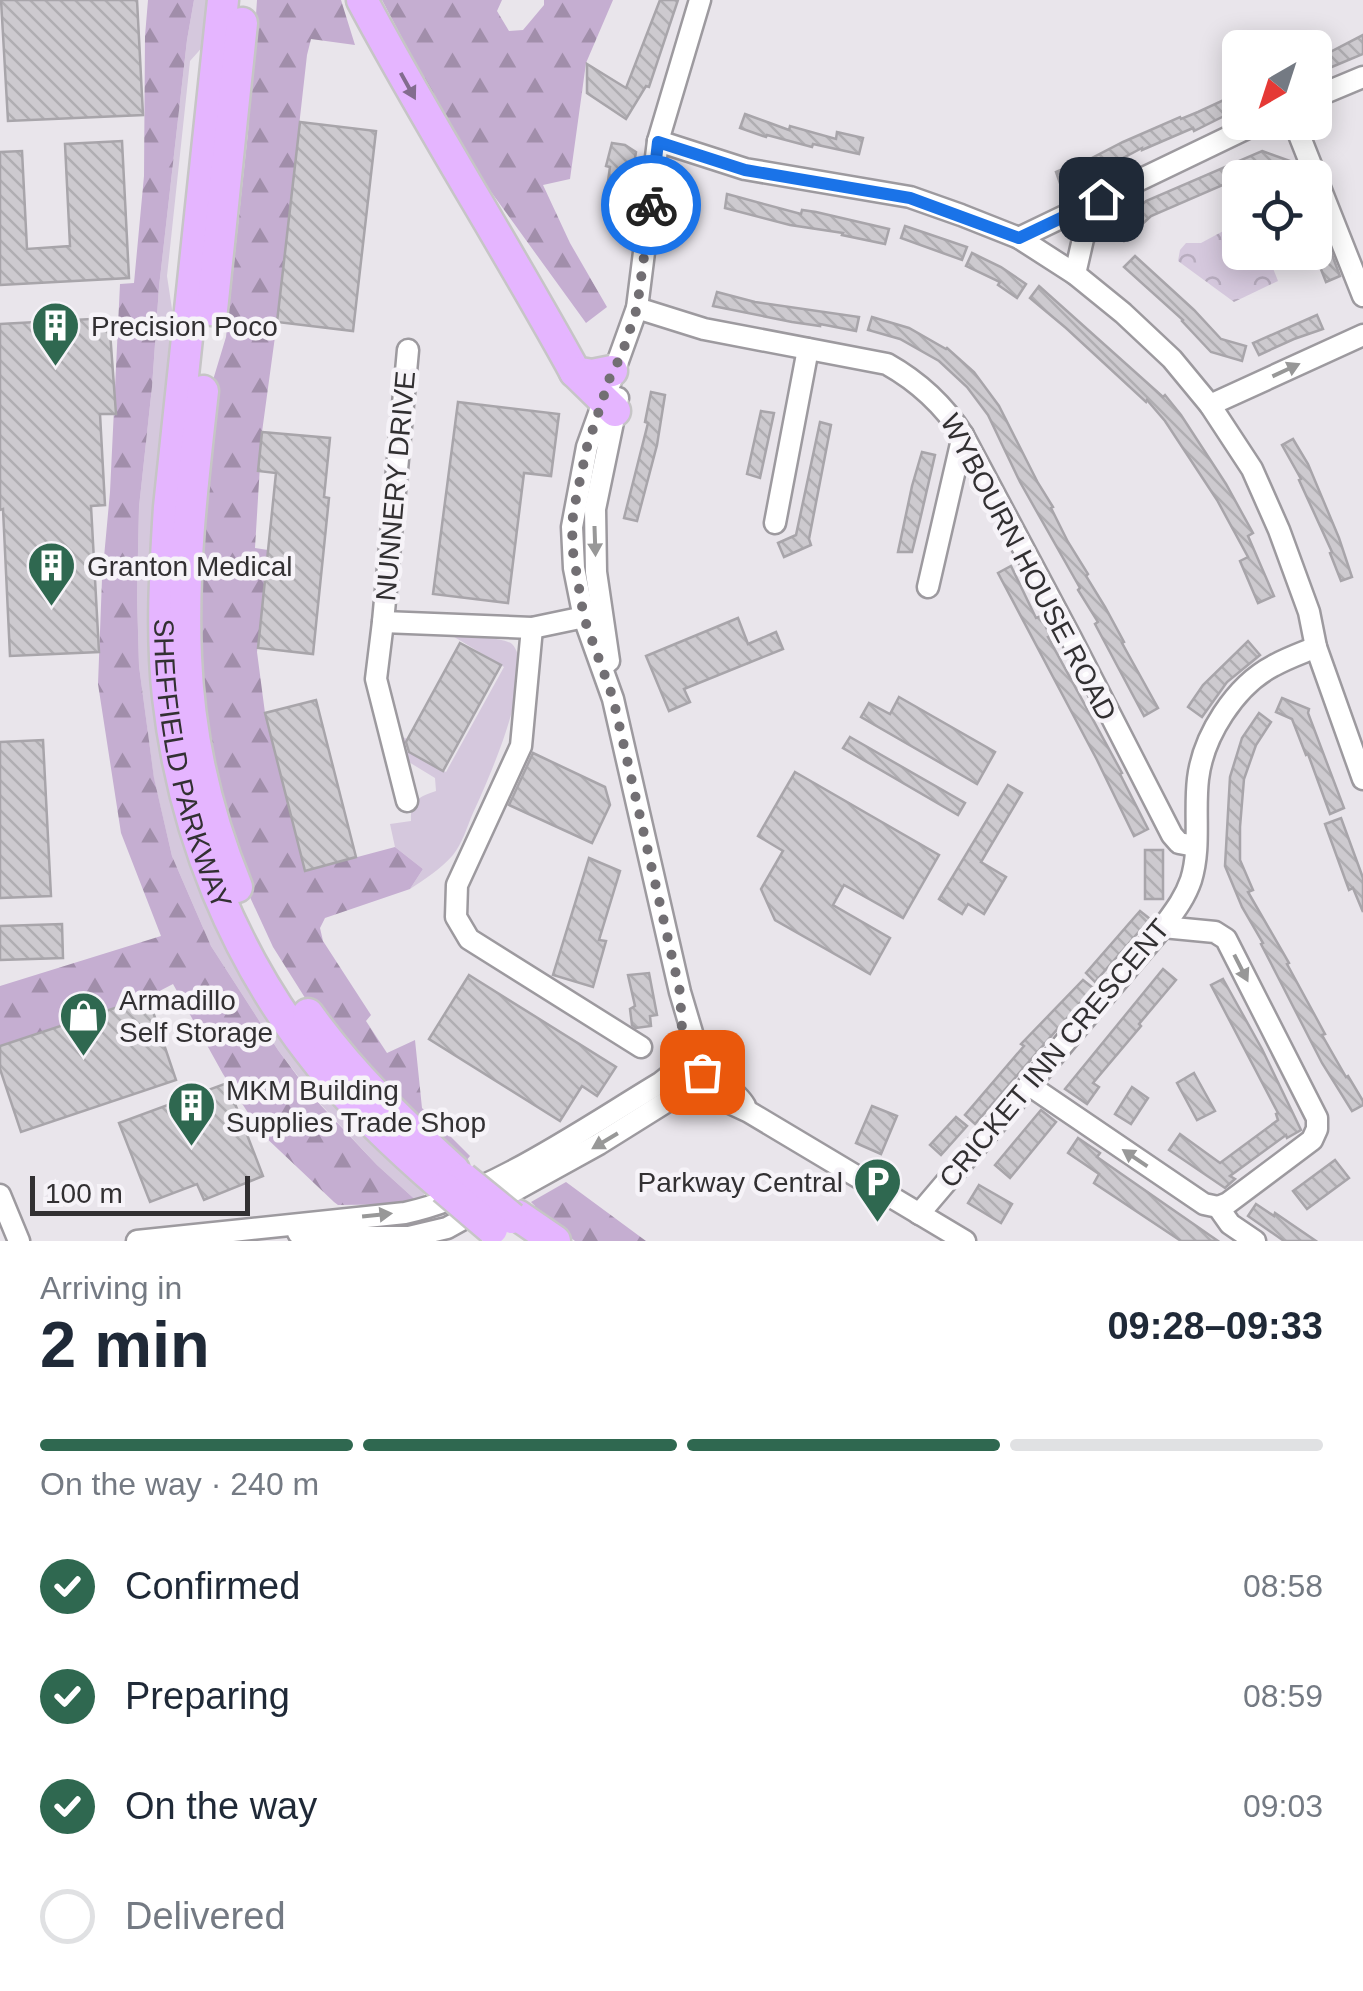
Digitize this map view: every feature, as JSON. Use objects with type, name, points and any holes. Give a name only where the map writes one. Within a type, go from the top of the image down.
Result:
[{"type":"highway","name":"SHEFFIELD PARKWAY","points":[[223,0],[164,583],[168,694],[179,772],[202,856],[222,904],[264,984],[301,1040],[378,1129],[462,1186]]},
{"type":"highway","name":"SHEFFIELD PARKWAY","points":[[244,0],[188,534],[186,657],[199,764],[212,817],[246,908],[278,970],[318,1028],[354,1074],[462,1186],[507,1226],[540,1241]]},
{"type":"highway","points":[[362,0],[411,92],[575,372],[613,385]]},
{"type":"highway","points":[[507,1226],[555,1241]]},
{"type":"street","points":[[700,0],[658,142],[637,308],[613,385],[587,447],[572,527],[574,568],[594,615],[680,992],[683,1048],[689,1074],[721,1100],[749,1112],[965,1241]]},
{"type":"street","points":[[1332,91],[1363,77]]},
{"type":"street","points":[[1019,238],[1223,140]]},
{"type":"street","points":[[1301,140],[1363,296]]},
{"type":"street","points":[[658,142],[745,170],[910,198],[1019,238],[1075,274],[1123,313],[1172,359],[1210,405],[1252,470],[1309,612],[1316,646],[1363,779]]},
{"type":"street","points":[[1075,274],[1083,239],[1101,199]]},
{"type":"street","name":"WYBOURN HOUSE ROAD","points":[[637,308],[704,329],[888,364],[930,393],[964,435],[1172,835],[1179,843],[1195,846]]},
{"type":"street","points":[[1210,405],[1363,335]]},
{"type":"street","points":[[775,522],[808,349]]},
{"type":"street","name":"NUNNERY DRIVE","points":[[406,801],[376,679],[408,350]]},
{"type":"street","points":[[594,615],[594,509],[613,385]]},
{"type":"street","points":[[928,588],[964,435]]},
{"type":"street","name":"NUNNERY DRIVE","points":[[383,622],[532,628],[594,615]]},
{"type":"street","points":[[532,628],[521,746],[457,885],[456,917],[469,938],[641,1047]]},
{"type":"street","name":"CRICKET INN CRESCENT","points":[[919,1214],[1164,927],[1187,890],[1194,869],[1198,778],[1218,724],[1261,674],[1316,646]]},
{"type":"street","points":[[1029,1085],[1204,1204],[1218,1207],[1312,1140],[1318,1129],[1317,1118],[1226,939],[1215,932],[1164,927]]},
{"type":"street","points":[[137,1241],[246,1231],[360,1238],[420,1236],[447,1228],[689,1074]]},
{"type":"street","points":[[0,1196],[19,1241]]},
{"type":"street","points":[[1218,1207],[1230,1224],[1254,1241]]},
{"type":"green space","points":[[148,0],[194,0],[159,287],[139,507],[139,666],[154,778],[172,856],[211,946],[313,1097],[420,1204],[334,1202],[261,1133],[173,984],[148,997],[0,1046],[0,986],[161,936],[121,833],[98,684],[120,284],[134,283],[144,176]]},
{"type":"green space","points":[[194,0],[210,0],[206,43],[190,61],[167,276],[175,329],[204,889],[423,1188],[425,1201],[420,1204],[377,1165],[314,1097],[278,1050],[211,946],[172,856],[154,779],[139,666],[139,507],[159,287]]},
{"type":"green space","points":[[257,0],[341,0],[355,45],[311,39],[307,55],[262,432],[255,548],[268,550],[257,652],[265,713],[305,871],[395,847],[423,869],[410,889],[325,918],[320,928],[323,941],[371,1015],[366,1021],[387,1053],[415,1040],[422,1108],[470,1156],[466,1161],[319,1020],[273,947],[231,856],[210,784],[193,629],[206,422],[226,337],[248,132]]},
{"type":"green space","points":[[382,0],[502,0],[497,11],[509,31],[523,30],[544,0],[613,0],[586,63],[570,179],[543,185],[570,243],[607,307],[586,323],[486,185],[448,125]]},
{"type":"green space","points":[[1222,232],[1222,270],[1274,270],[1278,281],[1234,302],[1178,261],[1186,243],[1201,243]]},
{"type":"green space","points":[[451,635],[492,638],[512,644],[519,677],[515,702],[498,754],[459,846],[443,865],[410,889],[423,869],[395,847],[390,824],[411,821],[417,800],[436,791],[435,778],[399,756],[393,732],[407,739],[403,749],[446,772],[504,667]]},
{"type":"green space","points":[[566,1182],[646,1241],[575,1241],[532,1208],[535,1206],[531,1202]]},
{"type":"building","points":[[1,0],[137,0],[143,115],[8,121]]},
{"type":"building","points":[[660,0],[678,0],[649,87],[646,86],[626,119],[587,93],[587,64],[626,88]]},
{"type":"building","points":[[1363,35],[1363,54],[1332,67],[1332,51]]},
{"type":"building","points":[[1222,101],[1222,117],[1142,148],[1061,186],[1056,172]]},
{"type":"building","points":[[745,114],[789,130],[790,126],[836,139],[837,132],[863,138],[859,154],[766,137],[740,128]]},
{"type":"building","points":[[300,122],[376,131],[353,331],[277,322]]},
{"type":"building","points":[[122,141],[129,278],[0,285],[0,152],[22,151],[27,249],[70,246],[65,144]]},
{"type":"building","points":[[612,143],[636,152],[629,192],[607,188],[610,167],[606,166]]},
{"type":"building","points":[[1262,151],[1287,160],[1241,160]]},
{"type":"building","points":[[1222,168],[1222,185],[1151,216],[1124,241],[1114,230],[1146,201]]},
{"type":"building","points":[[727,194],[801,214],[802,210],[816,212],[889,229],[885,244],[790,225],[725,208]]},
{"type":"building","points":[[905,226],[967,247],[962,260],[901,238]]},
{"type":"building","points":[[972,253],[1026,284],[1017,298],[998,285],[1000,282],[966,266]]},
{"type":"building","points":[[1332,255],[1340,276],[1326,282],[1321,270],[1332,270]]},
{"type":"building","points":[[1135,256],[1221,339],[1246,346],[1242,361],[1211,352],[1183,320],[1124,267]]},
{"type":"building","points":[[1039,286],[1165,395],[1181,415],[1253,533],[1248,536],[1274,596],[1258,603],[1240,561],[1248,557],[1217,500],[1165,421],[1147,400],[1030,298]]},
{"type":"building","points":[[717,292],[755,302],[859,317],[856,331],[713,306]]},
{"type":"building","points":[[1317,315],[1323,329],[1259,355],[1253,343]]},
{"type":"building","points":[[872,317],[909,328],[947,348],[974,372],[999,406],[1158,708],[1144,716],[988,415],[967,387],[939,361],[900,339],[868,330]]},
{"type":"building","name":"Precision Poco","points":[[109,318],[116,414],[100,414],[105,505],[91,506],[99,652],[10,656],[3,509],[0,510],[0,324]]},
{"type":"building","points":[[651,392],[665,395],[657,445],[637,521],[624,518],[648,423],[645,422]]},
{"type":"building","points":[[458,402],[559,414],[551,476],[524,473],[508,603],[433,594]]},
{"type":"building","points":[[761,411],[774,413],[760,478],[747,474]]},
{"type":"building","points":[[820,422],[831,425],[811,545],[784,557],[778,543],[796,535]]},
{"type":"building","points":[[262,432],[330,438],[324,497],[329,498],[313,654],[258,648],[276,473],[258,471]]},
{"type":"building","points":[[1293,439],[1308,464],[1352,577],[1341,581],[1301,479],[1282,445]]},
{"type":"building","points":[[922,452],[935,455],[920,520],[912,552],[898,552],[912,486]]},
{"type":"building","points":[[1011,566],[1036,618],[1041,616],[1048,637],[1148,829],[1134,836],[998,573]]},
{"type":"building","points":[[738,618],[748,644],[776,632],[783,649],[684,689],[690,702],[669,711],[646,656]]},
{"type":"building","points":[[1248,641],[1260,655],[1227,682],[1202,717],[1188,707],[1203,685]]},
{"type":"building","points":[[460,643],[501,665],[443,771],[409,752],[406,742]]},
{"type":"building","points":[[899,697],[995,752],[977,784],[861,717],[869,703],[890,714]]},
{"type":"building","points":[[1282,698],[1309,709],[1344,808],[1330,814],[1292,719],[1276,712]]},
{"type":"building","points":[[316,700],[356,857],[305,871],[265,713]]},
{"type":"building","points":[[1259,713],[1271,722],[1256,745],[1244,779],[1240,860],[1253,890],[1248,892],[1289,963],[1325,1034],[1322,1035],[1363,1101],[1352,1111],[1322,1063],[1225,866],[1230,777],[1242,738]]},
{"type":"building","points":[[850,737],[965,803],[958,815],[843,748]]},
{"type":"building","points":[[43,740],[51,896],[0,898],[0,742]]},
{"type":"building","points":[[533,753],[605,787],[610,805],[592,843],[509,805]]},
{"type":"building","points":[[795,772],[939,855],[903,918],[844,885],[833,905],[890,938],[870,974],[775,920],[761,889],[783,851],[758,836]]},
{"type":"building","points":[[1008,785],[1022,793],[981,862],[1006,877],[984,914],[968,904],[962,914],[939,899]]},
{"type":"building","points":[[1341,818],[1363,878],[1363,912],[1353,888],[1349,890],[1325,824]]},
{"type":"building","points":[[1145,850],[1163,850],[1163,899],[1145,899]]},
{"type":"building","points":[[589,858],[620,871],[599,940],[606,941],[593,987],[553,975]]},
{"type":"building","points":[[1140,911],[1150,919],[1095,982],[1086,973]]},
{"type":"building","points":[[62,924],[63,958],[0,960],[0,926]]},
{"type":"building","points":[[1163,969],[1176,980],[1093,1083],[1099,1087],[1087,1104],[1065,1089]]},
{"type":"building","points":[[649,973],[657,1015],[650,1016],[651,1026],[636,1028],[632,1025],[630,1009],[635,1006],[628,975]]},
{"type":"building","points":[[469,975],[616,1067],[597,1096],[582,1086],[560,1121],[429,1039]]},
{"type":"building","points":[[1223,979],[1301,1130],[1287,1138],[1286,1135],[1230,1176],[1235,1179],[1225,1188],[1169,1150],[1180,1134],[1220,1163],[1278,1120],[1278,1113],[1211,985]]},
{"type":"building","points":[[1083,980],[1093,988],[975,1124],[965,1115],[1024,1046],[1021,1044]]},
{"type":"building","name":"Armadillo Self Storage","points":[[148,997],[176,1080],[21,1132],[0,1069],[0,1046]]},
{"type":"building","points":[[1194,1073],[1215,1111],[1197,1120],[1177,1083]]},
{"type":"building","name":"MKM Building Supplies Trade Shop","points":[[227,1083],[263,1176],[204,1200],[197,1184],[150,1202],[119,1123]]},
{"type":"building","points":[[1132,1087],[1148,1098],[1131,1124],[1115,1114]]},
{"type":"building","points":[[872,1106],[897,1116],[881,1154],[856,1143]]},
{"type":"building","points":[[1041,1110],[1056,1122],[1010,1178],[995,1165]]},
{"type":"building","points":[[956,1117],[967,1126],[941,1155],[930,1145]]},
{"type":"building","points":[[1078,1138],[1100,1153],[1097,1157],[1218,1241],[1181,1241],[1094,1183],[1099,1174],[1068,1153]]},
{"type":"building","points":[[1335,1160],[1349,1178],[1307,1209],[1293,1191]]},
{"type":"building","points":[[979,1185],[1012,1204],[1001,1223],[968,1203]]},
{"type":"building","points":[[1256,1204],[1316,1241],[1284,1241],[1248,1216]]},
{"type":"way so far","points":[[651,205],[637,308],[587,447],[573,513],[572,546],[584,618],[613,698],[680,992],[680,1063],[694,1062],[702,1072]]},
{"type":"place","name":"Precision Poco","points":[[56,368]]},
{"type":"place","name":"Granton Medical","points":[[52,608]]},
{"type":"place","name":"Armadillo Self Storage","points":[[84,1058]]},
{"type":"place","name":"MKM Building Supplies Trade Shop","points":[[191,1148]]},
{"type":"place","name":"Parkway Central","points":[[878,1224]]},
{"type":"route","points":[[651,205],[658,142],[745,170],[910,198],[1019,238],[1101,199]]}]
